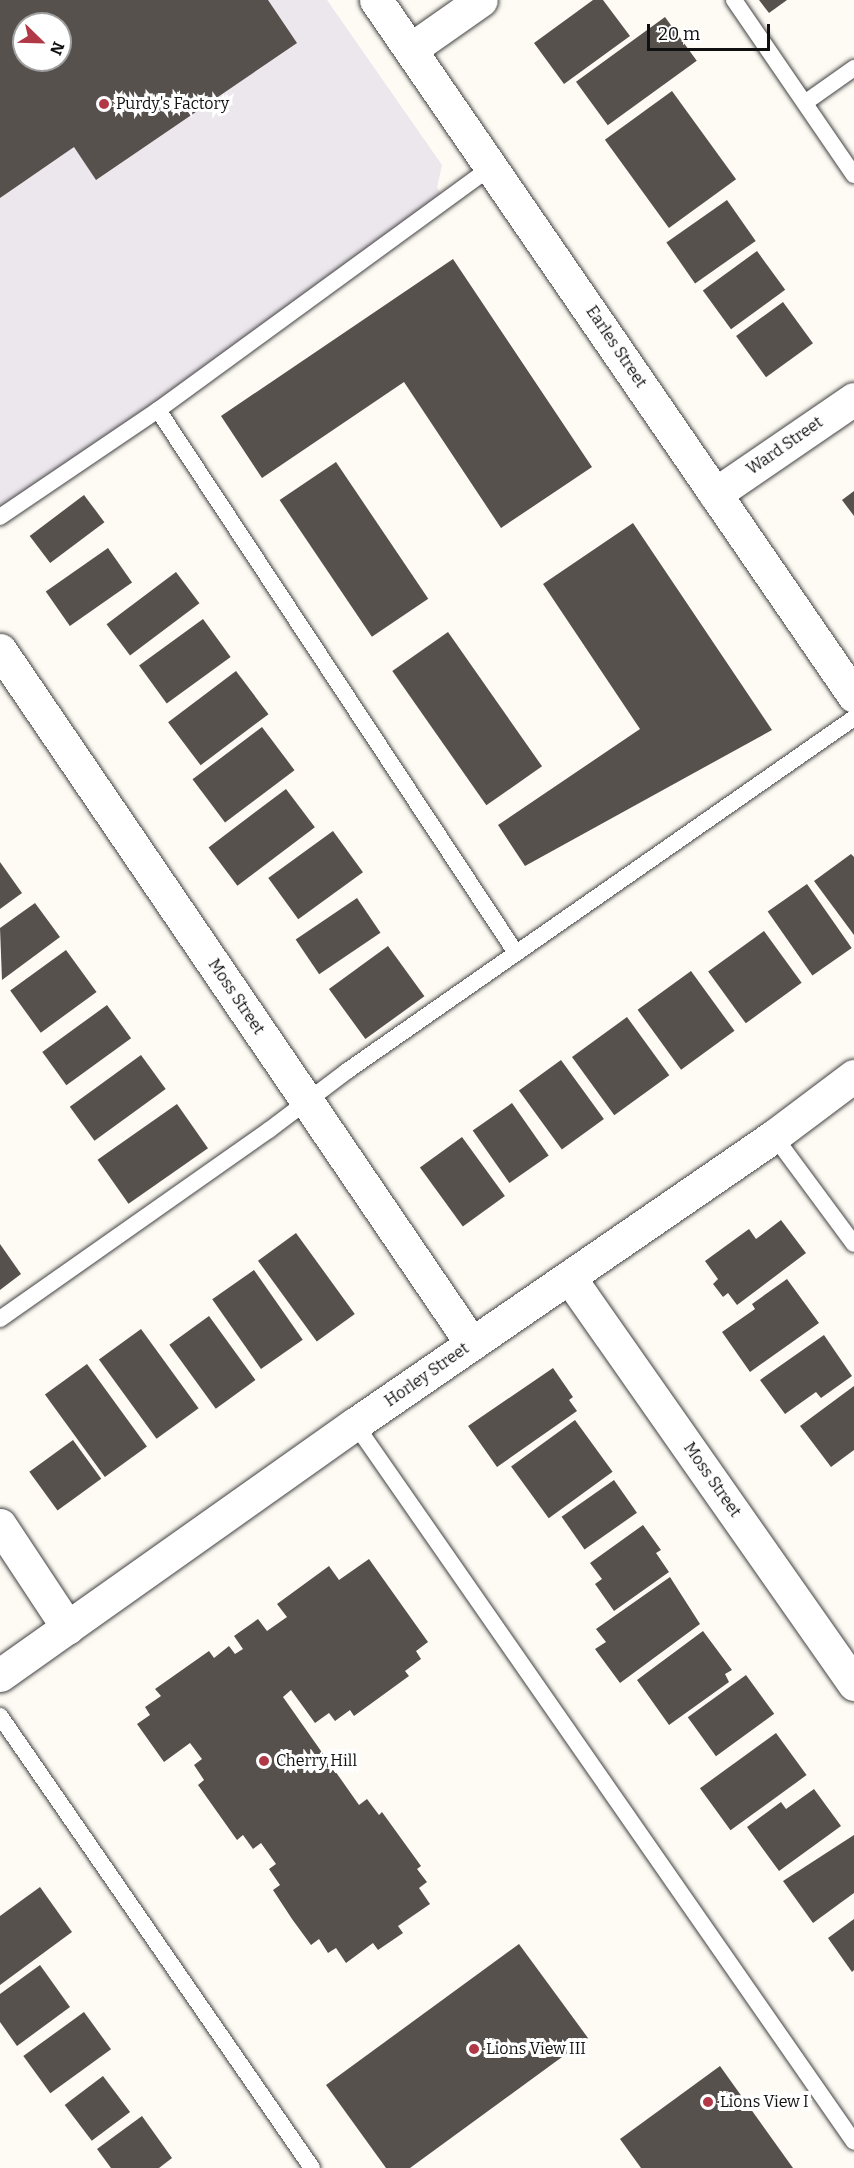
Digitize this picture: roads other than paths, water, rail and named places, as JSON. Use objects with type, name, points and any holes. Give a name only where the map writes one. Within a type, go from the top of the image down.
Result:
[{"type":"street","name":"Earles Street","points":[[376,0],[493,166],[854,696]]},
{"type":"street","points":[[411,49],[481,0]]},
{"type":"street","name":"Ward Street","points":[[715,494],[854,399]]},
{"type":"street","name":"Moss Street","points":[[0,650],[472,1344]]},
{"type":"street","name":"Horley Street","points":[[0,1676],[356,1424],[774,1137],[854,1076]]},
{"type":"street","name":"Moss Street","points":[[569,1277],[854,1684]]},
{"type":"street","points":[[0,1525],[68,1628]]},
{"type":"lane","points":[[734,0],[854,175]]},
{"type":"lane","points":[[806,102],[854,68]]},
{"type":"lane","points":[[0,517],[158,410],[493,166]]},
{"type":"lane","points":[[158,410],[516,953]]},
{"type":"lane","points":[[0,1320],[516,953],[854,718]]},
{"type":"lane","points":[[774,1137],[854,1244]]},
{"type":"lane","points":[[356,1424],[854,2142]]},
{"type":"lane","points":[[0,1716],[312,2168]]},
{"type":"place","name":"Purdy's Factory","points":[[104,104]]},
{"type":"place","name":"Cherry Hill","points":[[264,1761]]},
{"type":"place","name":"Lions View III","points":[[474,2049]]},
{"type":"place","name":"Lions View I","points":[[708,2102]]}]
